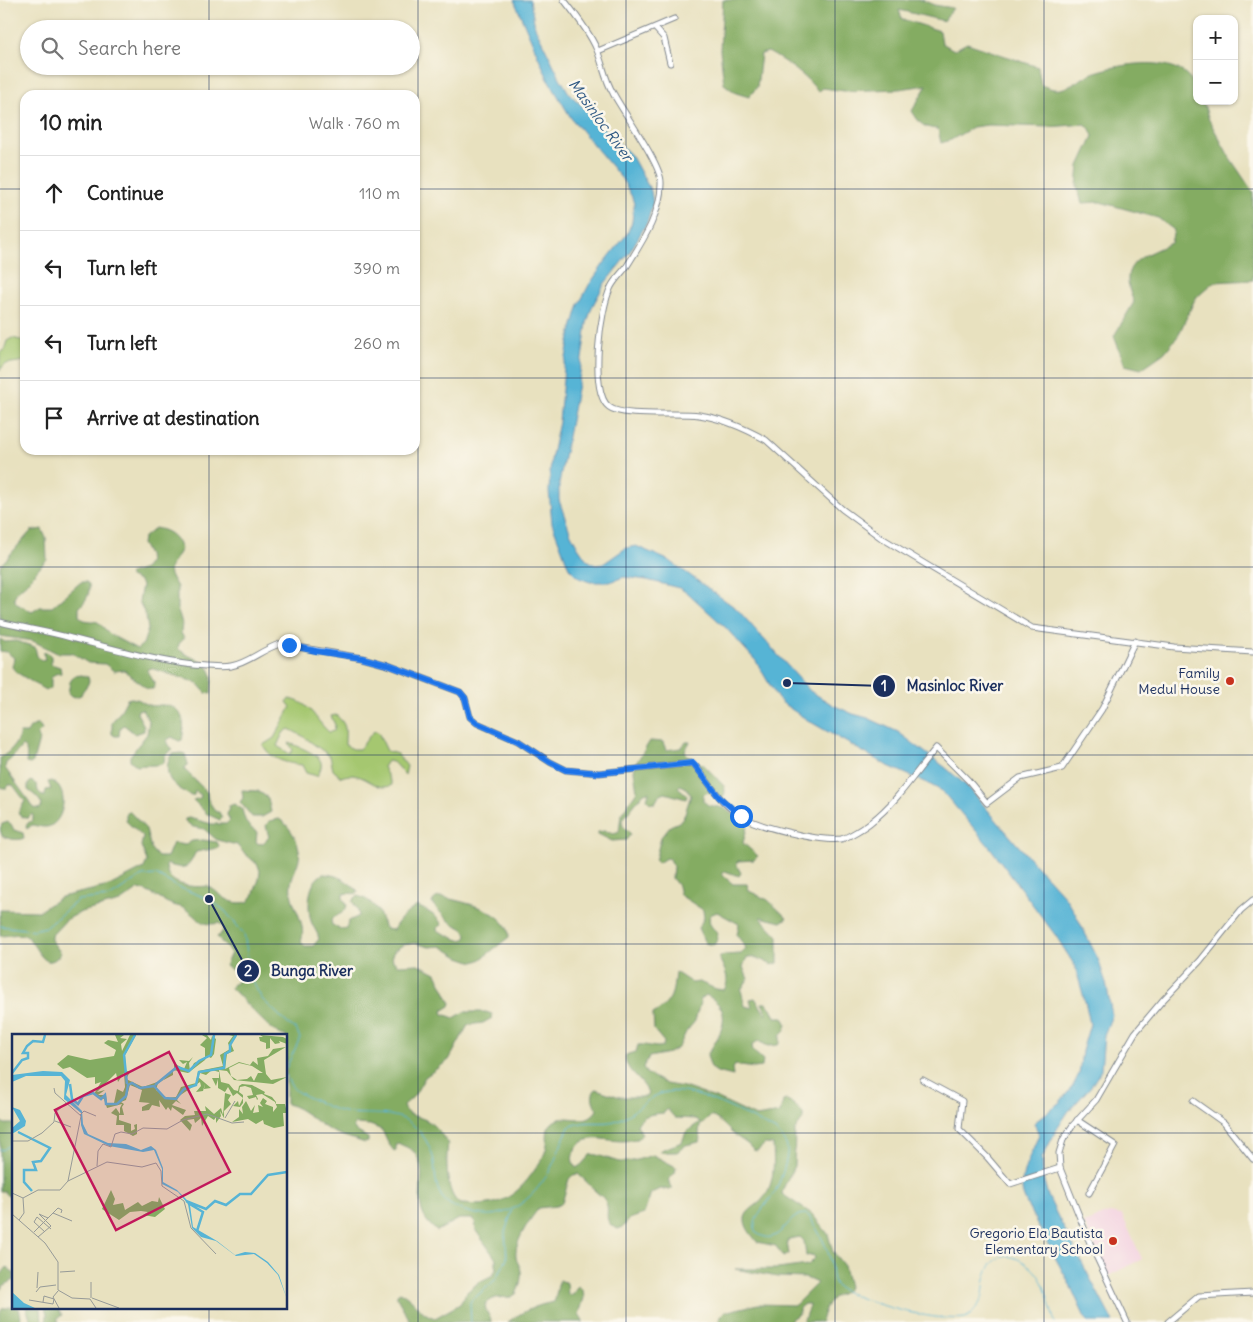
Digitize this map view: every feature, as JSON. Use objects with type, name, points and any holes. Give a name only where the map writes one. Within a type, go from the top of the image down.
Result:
[{"type":"street","points":[[566,1],[593,40],[608,85],[655,162],[662,180],[659,200],[653,218],[638,247],[611,287],[602,312],[598,378],[601,396],[606,404],[617,412],[699,415],[740,427],[766,440],[842,509],[880,537],[1032,628],[1174,647],[1253,652]]},
{"type":"street","points":[[598,51],[674,19]]},
{"type":"street","points":[[655,28],[664,38],[670,64]]},
{"type":"street","points":[[0,622],[70,637],[120,652],[201,666],[231,666],[244,662],[267,648],[280,644],[362,658],[388,665],[460,692],[465,698],[470,717],[477,723],[518,741],[566,770],[599,773],[693,763],[719,797],[741,816],[781,831],[842,839],[870,823],[889,806],[936,748],[949,759],[986,803],[1020,778],[1062,768],[1102,708],[1135,642]]},
{"type":"street","points":[[1127,1322],[1090,1243],[1060,1168],[1058,1153],[1063,1140],[1077,1120],[1096,1100],[1135,1033],[1200,961],[1241,910],[1253,900]]},
{"type":"street","points":[[923,1080],[962,1101],[959,1130],[987,1157],[1010,1184],[1060,1168]]},
{"type":"street","points":[[1192,1101],[1224,1123],[1253,1159]]},
{"type":"street","points":[[1077,1120],[1115,1145],[1089,1193]]},
{"type":"street","points":[[1168,1322],[1198,1296],[1253,1294]]},
{"type":"shaded area","name":"Gregorio Ela Bautista Elementary School","points":[[1109,1213],[1122,1215],[1142,1259],[1108,1276],[1084,1223]]},
{"type":"green space","points":[[723,0],[922,0],[934,5],[953,8],[944,21],[899,10],[902,19],[940,31],[942,43],[954,50],[967,43],[1038,67],[1041,85],[1052,89],[1064,88],[1094,72],[1127,65],[1160,64],[1174,68],[1186,74],[1193,84],[1193,105],[1204,105],[1209,120],[1230,158],[1253,192],[1253,280],[1214,282],[1195,299],[1178,336],[1164,353],[1141,369],[1125,365],[1114,336],[1134,302],[1129,289],[1128,278],[1130,270],[1134,263],[1141,258],[1171,243],[1174,230],[1158,218],[1100,202],[1082,203],[1077,186],[1079,166],[1093,136],[1085,124],[1049,127],[988,125],[973,127],[951,140],[941,143],[938,129],[929,128],[922,124],[912,111],[927,85],[899,89],[844,91],[823,88],[818,92],[802,75],[768,52],[761,54],[757,87],[749,97],[736,93],[724,84],[720,50]]},
{"type":"green space","points":[[12,338],[20,340],[20,362],[5,364],[0,370],[0,352],[4,350],[7,341]]},
{"type":"green space","points":[[155,528],[171,534],[181,549],[169,569],[170,575],[177,587],[177,609],[182,623],[181,633],[184,638],[178,648],[207,666],[212,677],[211,694],[206,693],[197,683],[151,668],[147,670],[155,684],[153,689],[147,689],[124,670],[114,671],[105,664],[88,663],[72,653],[57,653],[33,641],[0,636],[0,566],[31,531],[42,529],[46,538],[47,560],[16,593],[14,599],[17,604],[32,612],[40,607],[52,607],[81,582],[86,582],[89,584],[89,592],[86,600],[79,608],[79,616],[84,620],[98,622],[111,635],[137,649],[143,644],[148,629],[146,617],[139,601],[142,585],[139,581],[130,577],[129,574],[144,569],[149,563],[148,555],[142,544],[143,538]]},
{"type":"green space","points":[[0,639],[5,642],[16,641],[35,647],[37,656],[41,660],[45,659],[43,653],[47,652],[51,656],[51,664],[60,667],[61,673],[55,674],[51,678],[51,688],[45,690],[16,672],[12,667],[14,658],[7,652],[0,651]]},
{"type":"green space","points":[[82,675],[88,677],[89,681],[81,695],[75,697],[68,694],[70,682],[74,676]]},
{"type":"green space","points":[[131,698],[151,706],[161,705],[174,708],[181,716],[184,727],[182,740],[179,741],[172,737],[167,740],[167,744],[173,749],[165,755],[164,763],[137,766],[130,760],[130,756],[147,734],[149,721],[142,709],[138,710],[137,713],[144,726],[144,731],[135,734],[124,725],[120,729],[119,736],[112,734],[112,722],[127,699]]},
{"type":"green space","points":[[289,699],[307,707],[329,732],[334,731],[335,725],[331,716],[336,715],[344,725],[345,745],[353,749],[359,749],[374,731],[378,732],[387,751],[397,754],[407,766],[405,775],[393,762],[387,761],[383,767],[392,785],[380,786],[357,776],[341,777],[333,770],[330,756],[301,735],[289,729],[283,733],[277,746],[290,754],[293,750],[289,743],[318,758],[321,766],[317,776],[306,773],[302,765],[285,762],[270,754],[263,745],[274,738],[291,707],[287,702]]},
{"type":"green space","points":[[35,725],[39,725],[42,730],[37,735],[39,740],[33,762],[30,764],[26,763],[26,751],[22,746],[6,763],[5,768],[34,808],[40,809],[42,804],[28,790],[28,784],[31,781],[37,785],[38,791],[43,796],[45,796],[46,790],[51,789],[48,782],[51,781],[56,784],[60,789],[63,802],[60,815],[52,825],[45,827],[32,825],[27,829],[26,826],[33,820],[33,816],[32,814],[28,818],[24,818],[18,813],[25,801],[13,785],[9,785],[7,788],[0,786],[0,758],[13,747],[20,733],[27,733]]},
{"type":"green space","points":[[650,741],[663,742],[666,750],[681,748],[686,742],[690,742],[685,750],[687,756],[704,765],[725,788],[722,799],[720,800],[708,792],[703,795],[703,801],[708,805],[724,808],[746,824],[743,843],[758,856],[754,860],[738,861],[736,864],[741,873],[739,876],[725,871],[722,875],[733,884],[747,884],[749,891],[768,900],[787,918],[781,922],[760,917],[778,936],[778,963],[772,965],[756,958],[749,958],[746,959],[743,967],[748,979],[741,990],[745,1006],[752,1008],[750,999],[755,998],[766,1015],[762,1003],[766,1003],[771,1008],[775,1017],[783,1017],[787,1025],[780,1036],[778,1045],[768,1046],[758,1041],[752,1045],[753,1051],[763,1060],[762,1067],[754,1068],[735,1065],[732,1068],[733,1076],[717,1072],[711,1068],[707,1055],[721,1031],[723,1015],[721,1008],[706,995],[701,999],[695,1021],[686,1032],[679,1047],[669,1053],[649,1057],[643,1067],[646,1073],[666,1084],[684,1087],[718,1099],[756,1117],[780,1113],[783,1101],[786,1100],[795,1105],[803,1114],[803,1119],[795,1130],[794,1166],[782,1194],[812,1214],[828,1234],[833,1252],[844,1266],[849,1287],[843,1293],[830,1300],[821,1322],[803,1322],[809,1306],[809,1304],[804,1304],[799,1308],[799,1314],[792,1318],[790,1322],[718,1322],[724,1312],[758,1304],[795,1305],[817,1283],[806,1278],[778,1277],[735,1269],[778,1269],[808,1265],[815,1258],[813,1255],[806,1256],[804,1241],[800,1237],[789,1239],[787,1242],[789,1254],[783,1257],[776,1246],[757,1242],[746,1225],[745,1218],[747,1213],[761,1201],[769,1188],[773,1167],[773,1145],[765,1144],[757,1151],[753,1150],[748,1144],[711,1116],[700,1126],[699,1133],[701,1139],[699,1142],[686,1145],[677,1152],[661,1152],[659,1151],[682,1142],[686,1132],[700,1122],[696,1119],[675,1118],[667,1109],[664,1113],[648,1115],[639,1121],[637,1125],[642,1134],[638,1139],[623,1141],[590,1139],[579,1144],[573,1155],[573,1162],[576,1168],[591,1154],[620,1162],[653,1155],[676,1167],[675,1173],[668,1180],[672,1189],[660,1189],[651,1193],[644,1214],[629,1219],[623,1227],[618,1229],[612,1226],[609,1223],[604,1199],[578,1174],[573,1175],[569,1179],[562,1203],[556,1206],[539,1208],[523,1231],[516,1251],[516,1259],[521,1274],[518,1289],[516,1294],[511,1297],[495,1298],[486,1303],[485,1306],[491,1322],[411,1322],[397,1298],[397,1294],[400,1292],[405,1294],[425,1313],[435,1318],[460,1304],[467,1292],[479,1282],[493,1275],[496,1269],[496,1259],[476,1231],[475,1221],[472,1219],[459,1219],[437,1231],[427,1221],[422,1212],[420,1202],[420,1163],[415,1153],[411,1150],[398,1143],[394,1151],[382,1130],[370,1125],[356,1124],[353,1126],[356,1131],[368,1138],[368,1142],[365,1143],[339,1134],[325,1128],[304,1112],[288,1105],[288,1034],[280,1034],[266,1024],[231,988],[238,978],[234,971],[225,966],[231,953],[217,937],[223,931],[223,927],[219,923],[208,924],[203,922],[184,908],[139,889],[120,902],[81,912],[66,920],[51,936],[51,940],[61,953],[55,960],[49,961],[44,959],[24,935],[0,936],[0,910],[39,911],[61,897],[109,886],[144,868],[147,861],[141,846],[143,837],[126,821],[126,813],[129,811],[146,829],[151,849],[158,857],[167,857],[173,843],[185,845],[192,841],[203,840],[217,842],[218,848],[196,852],[190,863],[185,867],[166,864],[170,877],[187,886],[208,886],[231,901],[248,902],[253,896],[259,879],[260,871],[258,865],[237,845],[217,840],[204,829],[193,827],[185,821],[185,819],[189,818],[212,824],[226,824],[230,820],[227,815],[229,806],[234,804],[242,809],[246,823],[257,832],[256,842],[259,844],[269,837],[266,826],[269,821],[279,819],[287,826],[297,842],[299,859],[292,879],[291,893],[301,923],[301,942],[305,946],[313,946],[319,939],[311,921],[309,902],[314,882],[323,874],[333,875],[342,879],[358,891],[356,894],[343,894],[347,905],[346,908],[331,920],[332,925],[341,929],[346,928],[349,921],[359,916],[358,910],[352,901],[357,896],[369,901],[375,907],[386,929],[393,930],[403,916],[417,906],[440,922],[442,925],[437,930],[459,940],[465,939],[467,936],[465,931],[452,923],[435,907],[432,903],[435,899],[442,897],[472,905],[493,914],[507,928],[509,937],[480,960],[474,962],[459,957],[441,946],[429,947],[415,943],[403,945],[395,950],[392,955],[393,961],[398,965],[418,964],[436,973],[451,1003],[450,1006],[442,1011],[443,1014],[454,1018],[464,1012],[486,1012],[492,1014],[492,1018],[483,1023],[468,1025],[449,1060],[425,1077],[414,1096],[403,1106],[409,1114],[432,1124],[448,1143],[449,1186],[456,1200],[461,1204],[482,1205],[496,1203],[516,1192],[540,1163],[547,1144],[548,1130],[552,1123],[564,1118],[587,1118],[597,1110],[592,1097],[596,1089],[620,1097],[646,1097],[648,1093],[645,1088],[627,1066],[626,1055],[636,1052],[638,1045],[663,1046],[664,1042],[654,1030],[653,1014],[665,1005],[671,996],[675,972],[692,983],[699,982],[724,990],[727,978],[719,958],[724,955],[741,954],[746,948],[737,935],[739,924],[717,912],[710,915],[709,920],[717,932],[717,942],[713,945],[705,943],[698,928],[704,918],[703,910],[680,895],[678,886],[672,878],[673,866],[670,859],[666,858],[658,863],[655,861],[661,837],[670,826],[679,822],[684,816],[691,795],[685,787],[680,785],[678,787],[687,795],[686,799],[665,793],[659,796],[655,803],[651,803],[647,799],[649,792],[644,793],[622,820],[623,826],[631,834],[626,840],[612,841],[598,834],[598,832],[604,831],[614,834],[619,832],[621,814],[637,791],[634,771],[636,763]]},
{"type":"green space","points":[[172,754],[185,754],[188,764],[184,769],[207,792],[208,800],[222,818],[220,820],[207,814],[193,800],[200,798],[201,795],[195,791],[194,795],[191,796],[169,778],[169,760]]},
{"type":"green space","points":[[242,790],[258,791],[268,798],[271,812],[262,817],[252,817],[240,802],[243,798]]},
{"type":"green space","points":[[8,822],[14,830],[23,833],[24,838],[13,839],[2,836],[0,829],[2,824]]},
{"type":"green space","points":[[0,1121],[5,1124],[12,1124],[12,1196],[0,1191]]},
{"type":"green space","points":[[7,1267],[12,1271],[12,1281],[0,1290],[0,1276]]},
{"type":"green space","points":[[560,1280],[567,1283],[568,1295],[573,1294],[578,1286],[583,1290],[584,1298],[579,1314],[584,1322],[508,1322],[530,1309],[554,1302]]},
{"type":"green space","points":[[12,1306],[12,1310],[19,1310],[21,1317],[19,1322],[0,1322],[2,1309]]},
{"type":"green space","points":[[27,1310],[41,1310],[42,1322],[32,1322]]},
{"type":"green space","points":[[46,1310],[58,1310],[62,1315],[57,1319],[60,1322],[46,1322]]},
{"type":"water","points":[[514,0],[530,0],[535,27],[569,93],[631,155],[651,191],[653,203],[647,223],[629,253],[605,283],[592,307],[587,323],[580,373],[559,484],[559,500],[570,532],[587,560],[596,565],[603,564],[626,548],[636,546],[670,561],[737,609],[810,691],[833,705],[898,732],[969,788],[1065,897],[1098,959],[1106,983],[1112,1015],[1104,1035],[1101,1070],[1092,1085],[1068,1112],[1057,1129],[1042,1158],[1043,1178],[1048,1196],[1056,1213],[1113,1322],[1087,1322],[1070,1285],[1028,1207],[1022,1191],[1025,1167],[1039,1134],[1034,1123],[1060,1102],[1073,1086],[1079,1074],[1082,1051],[1090,1024],[1075,966],[1056,936],[989,846],[942,791],[886,765],[785,705],[778,699],[756,661],[726,628],[689,594],[679,588],[647,580],[624,577],[610,582],[590,582],[579,578],[569,568],[552,523],[549,491],[551,460],[559,422],[564,368],[579,304],[589,285],[627,234],[632,222],[634,204],[622,179],[571,118],[548,79]]},
{"type":"waterway","points":[[0,926],[33,930],[46,927],[78,900],[110,897],[142,876],[156,875],[178,887],[209,899],[225,911],[244,934],[252,981],[262,999],[288,1024],[296,1029],[300,1038],[288,1064]]},
{"type":"waterway","points":[[288,1080],[290,1084],[303,1095],[340,1111],[389,1115],[409,1122],[418,1130],[429,1146],[433,1157],[439,1192],[442,1197],[456,1208],[484,1215],[507,1211],[526,1200],[535,1191],[555,1161],[569,1127],[588,1122],[612,1122],[618,1120],[657,1095],[670,1092],[685,1092],[701,1096],[718,1102],[776,1131],[784,1141],[787,1147],[787,1158],[783,1172],[773,1195],[757,1217],[755,1232],[764,1237],[771,1237],[799,1215],[806,1214],[809,1216],[828,1252],[833,1279],[837,1287],[864,1299],[899,1310],[936,1317],[965,1318],[974,1311],[980,1302],[989,1268],[996,1260],[1006,1256],[1018,1259],[1035,1271],[1044,1285],[1055,1322]]},
{"type":"waterway","points":[[0,1149],[3,1150],[12,1143]]},
{"type":"waterway","points":[[471,1322],[470,1302],[495,1280],[507,1259],[505,1232],[512,1211]]},
{"type":"place","name":"Family Medul House","points":[[1230,681]]},
{"type":"place","name":"Masinloc River","points":[[787,683]]},
{"type":"place","name":"Bunga River","points":[[209,899]]},
{"type":"place","name":"Gregorio Ela Bautista Elementary School","points":[[1113,1241]]},
{"type":"route","points":[[289,645],[362,658],[388,665],[460,692],[465,698],[470,717],[477,723],[518,741],[566,770],[599,773],[693,763],[719,797],[741,816]]}]
